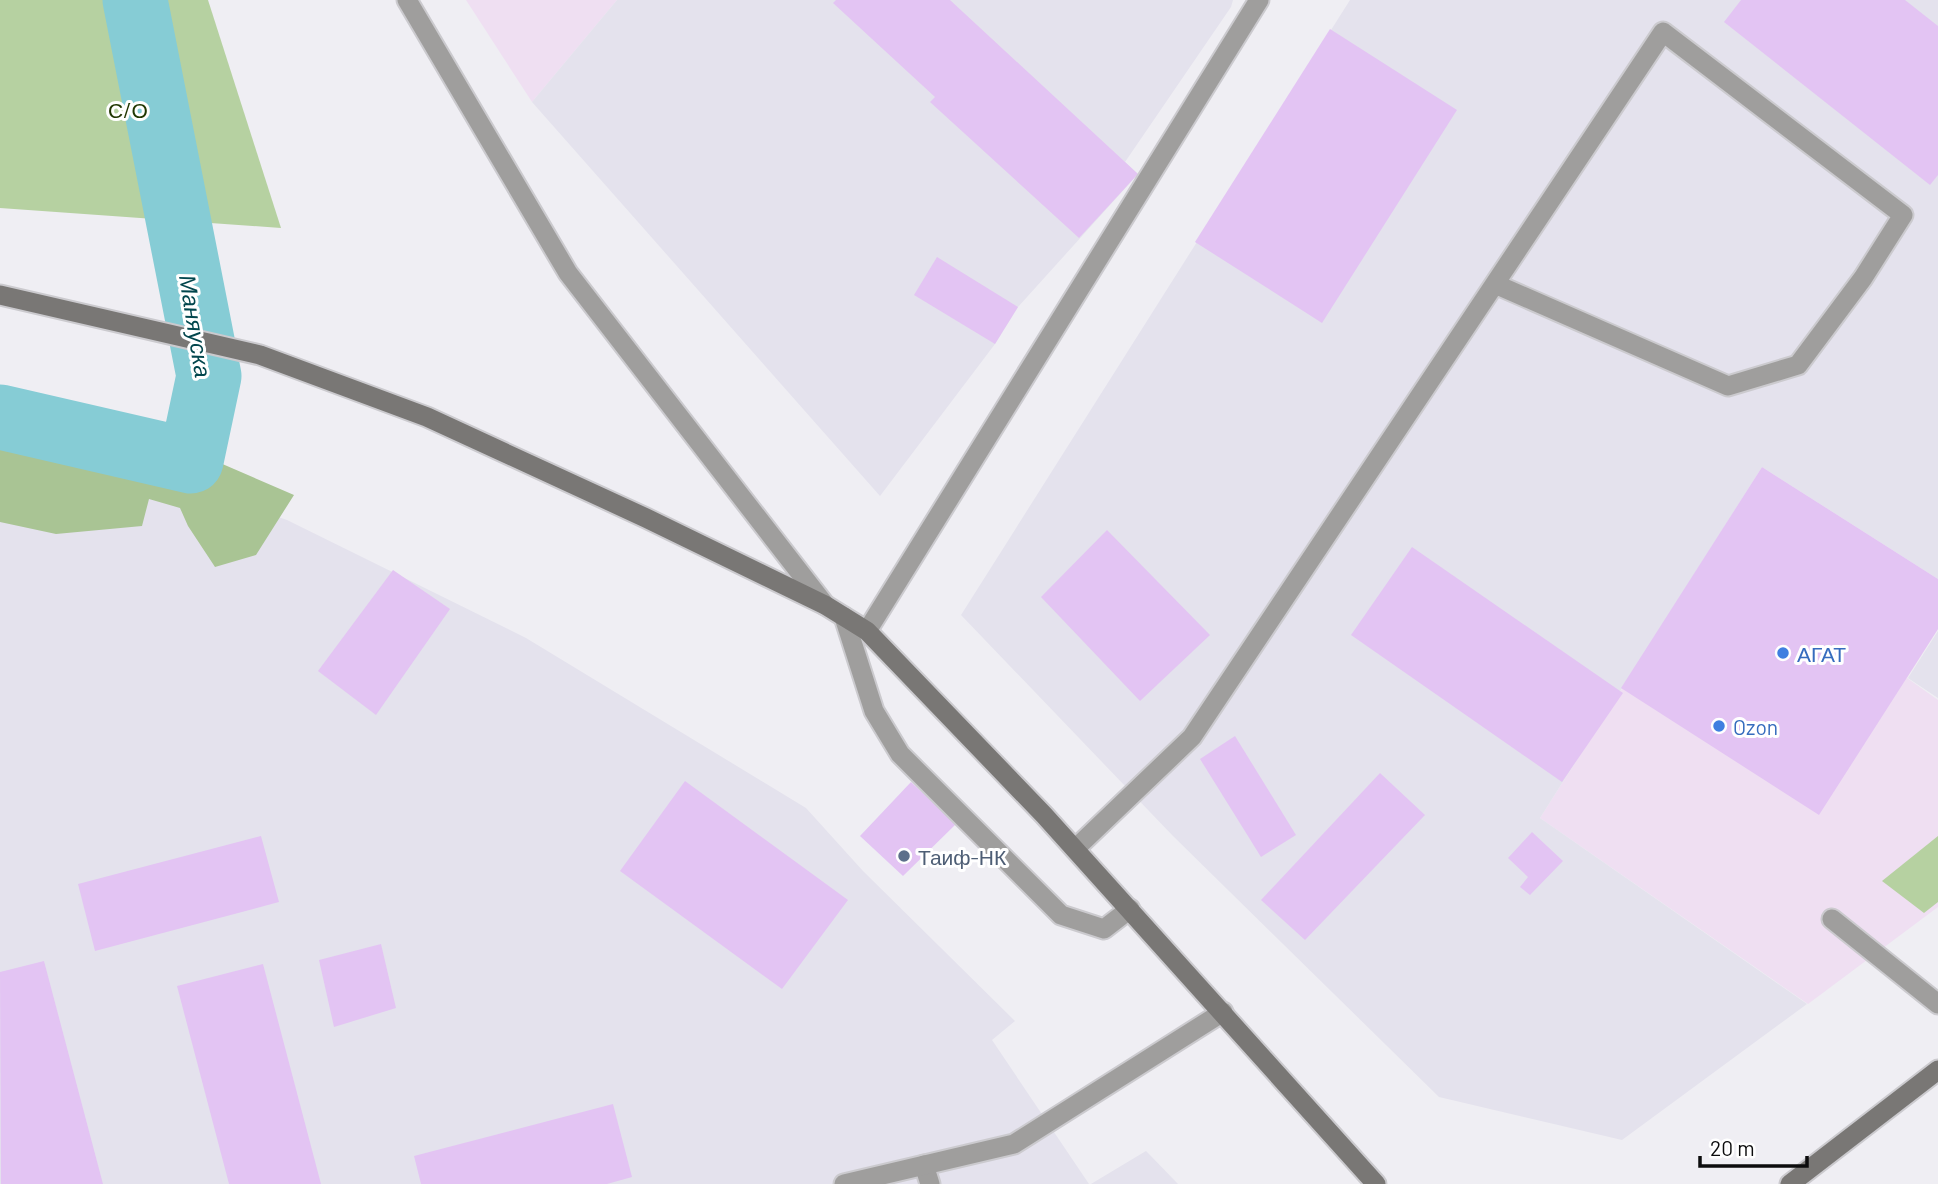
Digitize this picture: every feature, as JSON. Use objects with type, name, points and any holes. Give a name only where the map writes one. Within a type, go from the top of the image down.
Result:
[{"type":"main road","points":[[0,295],[260,355],[427,417],[646,518],[825,605],[867,631],[1075,849],[1376,1184]]},
{"type":"main road","points":[[1790,1184],[1938,1070]]},
{"type":"lane","points":[[407,0],[568,273],[825,605]]},
{"type":"lane","points":[[867,631],[1259,0]]},
{"type":"lane","points":[[1075,849],[1192,737],[1494,284],[1663,32],[1903,215],[1863,278],[1798,365],[1728,386],[1494,284]]},
{"type":"lane","points":[[844,617],[874,711],[900,754],[1061,915],[1104,929],[1130,909]]},
{"type":"lane","points":[[1832,919],[1938,1004]]},
{"type":"lane","points":[[844,1184],[927,1175],[1014,1143],[1223,1012]]},
{"type":"shaded area","points":[[466,0],[617,0],[532,102]]},
{"type":"shaded area","points":[[617,0],[1233,0],[1231,7],[1125,162],[1138,174],[1018,307],[995,344],[880,496],[532,102]]},
{"type":"shaded area","points":[[1350,0],[1938,0],[1938,579],[1762,467],[1540,818],[1807,1004],[1622,1140],[1439,1097],[1173,836],[961,615]]},
{"type":"shaded area","points":[[0,443],[90,451],[287,520],[526,638],[806,808],[863,871],[1015,1021],[992,1040],[1089,1184],[0,1184]]},
{"type":"shaded area","points":[[1762,468],[1938,629],[1907,678],[1938,700],[1938,907],[1808,1004],[1540,818]]},
{"type":"shaded area","points":[[1938,631],[1938,698],[1908,678]]},
{"type":"shaded area","points":[[1146,1151],[1178,1184],[1091,1184]]},
{"type":"green space","name":"С/О","points":[[0,0],[208,0],[281,228],[0,208]]},
{"type":"green space","points":[[0,390],[146,431],[294,495],[256,555],[215,567],[188,526],[180,508],[149,499],[142,526],[56,534],[0,522]]},
{"type":"green space","points":[[1938,836],[1938,902],[1924,913],[1882,881]]},
{"type":"building","points":[[836,0],[950,0],[1138,174],[1079,238],[930,102],[935,97],[833,3]]},
{"type":"building","points":[[1741,0],[1905,0],[1938,26],[1938,175],[1930,185],[1724,22]]},
{"type":"building","points":[[1330,29],[1457,110],[1322,323],[1195,242]]},
{"type":"building","points":[[937,257],[1018,307],[995,344],[914,295]]},
{"type":"building","name":"АГАТ","points":[[1762,467],[1938,579],[1938,629],[1819,815],[1621,688]]},
{"type":"building","points":[[1107,530],[1210,635],[1140,701],[1041,597]]},
{"type":"building","points":[[1412,547],[1623,693],[1562,782],[1351,635]]},
{"type":"building","points":[[393,570],[450,609],[376,715],[318,671]]},
{"type":"building","points":[[1235,736],[1296,835],[1261,857],[1200,759]]},
{"type":"building","points":[[1380,773],[1425,815],[1305,940],[1261,900]]},
{"type":"building","points":[[685,781],[848,900],[782,989],[620,871]]},
{"type":"building","points":[[911,782],[956,824],[903,876],[860,836]]},
{"type":"building","points":[[1532,832],[1563,861],[1530,895],[1520,887],[1528,877],[1508,858]]},
{"type":"building","points":[[261,836],[279,902],[95,951],[78,884]]},
{"type":"building","points":[[381,944],[396,1008],[334,1027],[319,960]]},
{"type":"building","points":[[44,961],[103,1184],[1,1184],[0,972]]},
{"type":"building","points":[[263,964],[321,1184],[229,1184],[177,986]]},
{"type":"building","points":[[613,1104],[632,1177],[607,1184],[421,1184],[414,1156]]},
{"type":"waterway","name":"Маняуска","points":[[0,417],[191,461],[209,376],[135,0]]},
{"type":"place","name":"АГАТ","points":[[1783,653]]},
{"type":"place","name":"Ozon","points":[[1719,726]]},
{"type":"place","name":"Таиф-НК","points":[[904,856]]}]
